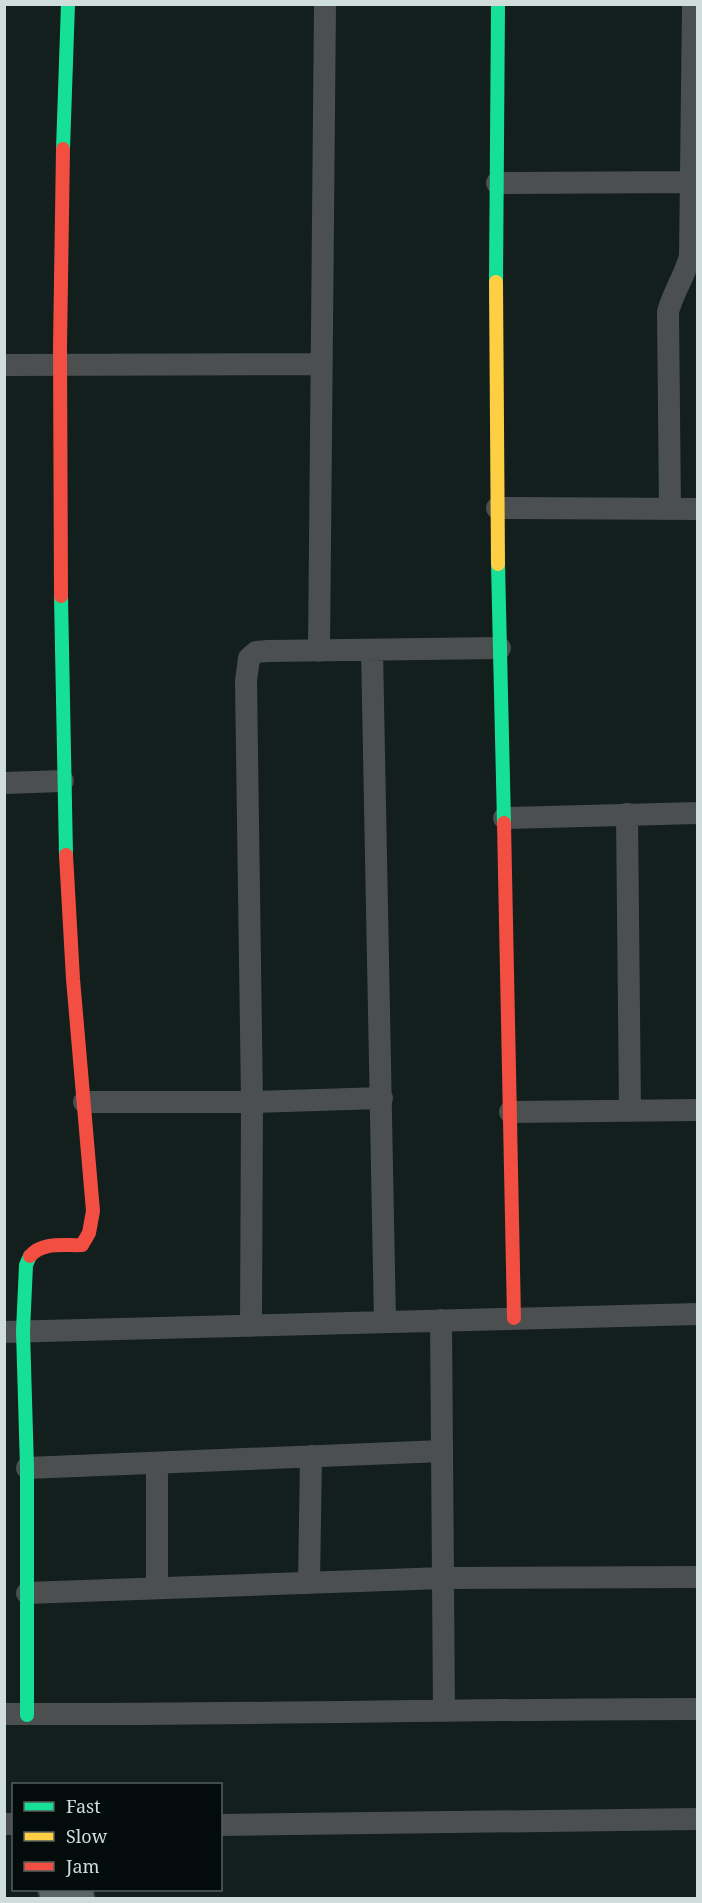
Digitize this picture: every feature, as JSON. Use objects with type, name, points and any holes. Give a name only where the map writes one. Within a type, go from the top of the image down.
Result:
[{"type":"street","points":[[68,4],[62,138],[59,517],[64,698],[63,781],[68,905],[93,1211],[90,1230],[82,1245],[44,1247],[34,1250],[28,1256],[14,1331],[27,1468],[27,1593],[16,1714],[208,1715],[444,1710],[698,1709]]},
{"type":"street","points":[[319,651],[325,4]]},
{"type":"street","points":[[498,4],[497,508],[514,1318]]},
{"type":"street","points":[[670,509],[668,312],[671,301],[692,268],[690,256],[693,4]]},
{"type":"street","points":[[497,183],[691,182]]},
{"type":"street","points":[[4,365],[320,364]]},
{"type":"street","points":[[497,508],[698,509]]},
{"type":"street","points":[[251,1326],[249,658],[256,652],[500,648]]},
{"type":"street","points":[[372,650],[386,1322]]},
{"type":"street","points":[[4,783],[63,781]]},
{"type":"street","points":[[504,818],[698,813]]},
{"type":"street","points":[[627,814],[630,1111]]},
{"type":"street","points":[[84,1102],[252,1102],[382,1098]]},
{"type":"street","points":[[510,1112],[698,1110]]},
{"type":"street","points":[[14,1331],[698,1314]]},
{"type":"street","points":[[441,1320],[444,1710]]},
{"type":"street","points":[[27,1468],[442,1451]]},
{"type":"street","points":[[309,1583],[311,1456]]},
{"type":"street","points":[[157,1463],[157,1588]]},
{"type":"street","points":[[27,1593],[443,1578],[698,1577]]},
{"type":"street","points":[[222,1825],[698,1820]]},
{"type":"building","points":[[38,1891],[93,1891],[95,1899],[40,1899]]},
{"type":"traffic: fast","points":[[63,149],[68,4]]},
{"type":"traffic: fast","points":[[496,282],[498,4]]},
{"type":"traffic: fast","points":[[498,564],[504,823]]},
{"type":"traffic: fast","points":[[61,596],[66,855]]},
{"type":"traffic: fast","points":[[27,1715],[27,1468],[23,1331],[26,1265],[30,1256]]},
{"type":"traffic: slow","points":[[496,282],[498,564]]},
{"type":"traffic: jam","points":[[61,596],[60,347],[63,149]]},
{"type":"traffic: jam","points":[[504,823],[514,1318]]},
{"type":"traffic: jam","points":[[30,1256],[35,1251],[48,1246],[82,1245],[89,1233],[93,1211],[73,979],[66,855]]}]
